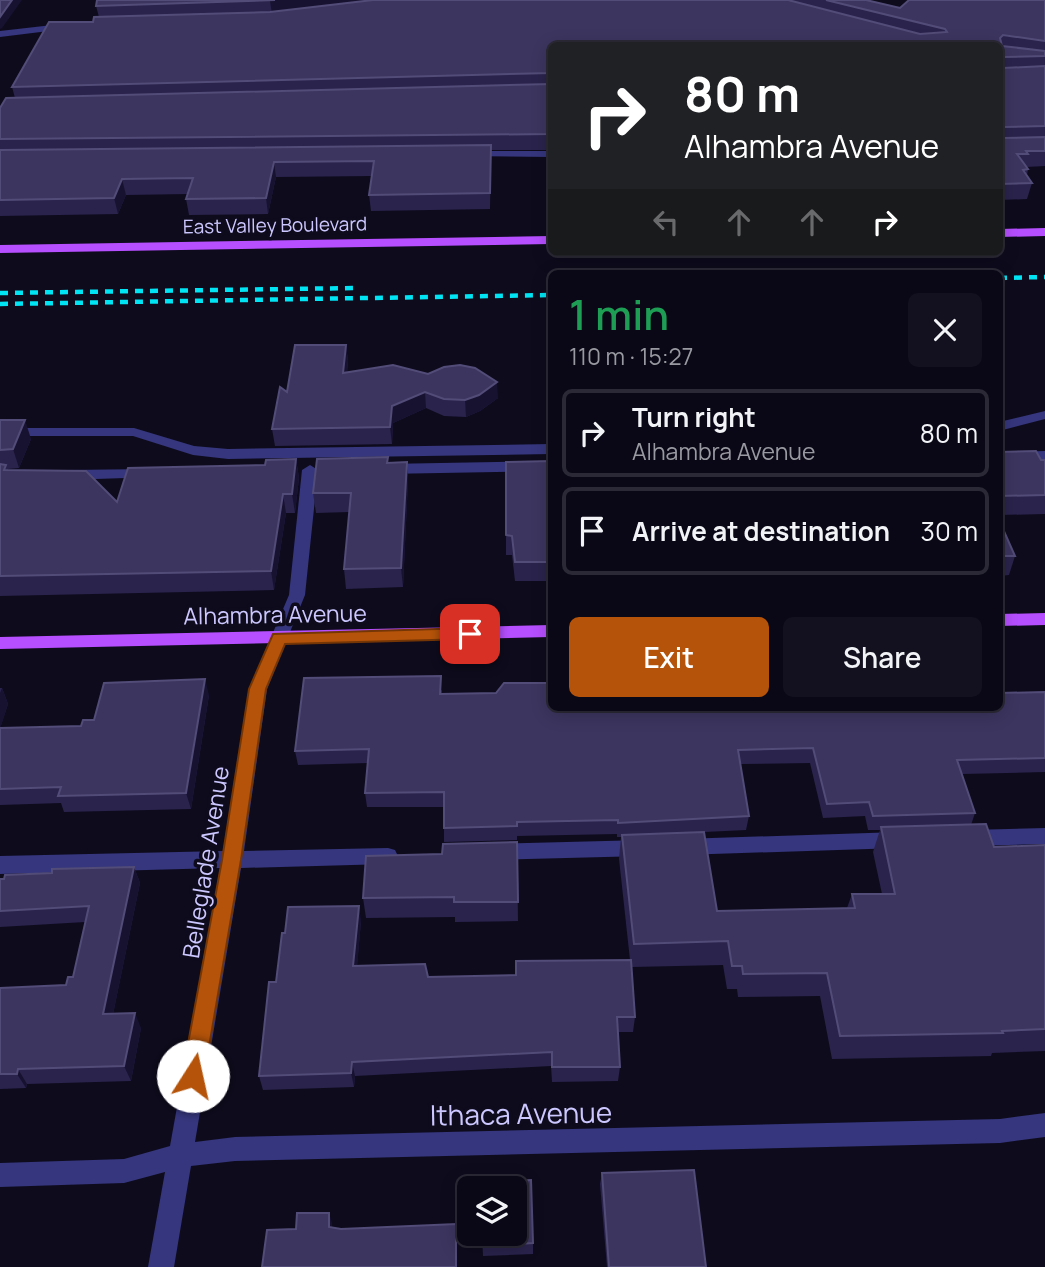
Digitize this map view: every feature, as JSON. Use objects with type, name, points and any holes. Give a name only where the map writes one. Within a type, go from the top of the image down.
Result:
[{"type":"main road","points":[[1003,233],[1045,232]]},
{"type":"main road","name":"East Valley Boulevard","points":[[0,249],[548,240]]},
{"type":"main road","points":[[1003,620],[1045,619]]},
{"type":"main road","name":"Alhambra Avenue","points":[[0,643],[548,631]]},
{"type":"street","points":[[0,34],[75,26]]},
{"type":"street","points":[[457,153],[548,154]]},
{"type":"street","points":[[1003,426],[1045,415]]},
{"type":"street","points":[[0,432],[134,432],[193,450],[228,454],[548,449]]},
{"type":"street","points":[[1003,457],[1045,456]]},
{"type":"street","points":[[364,470],[548,466]]},
{"type":"street","name":"Belleglade Avenue","points":[[161,1267],[178,1156],[232,860],[258,689],[297,595],[311,470]]},
{"type":"street","points":[[56,475],[166,474]]},
{"type":"street","points":[[948,838],[1045,835]]},
{"type":"street","points":[[466,853],[921,839]]},
{"type":"street","points":[[0,865],[411,855]]},
{"type":"street","name":"Ithaca Avenue","points":[[0,1175],[124,1171],[178,1156],[235,1149],[1000,1131],[1045,1125]]},
{"type":"building","points":[[0,0],[12,0],[0,17]]},
{"type":"building","points":[[97,0],[275,0],[96,6]]},
{"type":"building","points":[[373,0],[788,0],[920,34],[947,32],[945,29],[826,0],[866,0],[900,8],[909,0],[1045,0],[1045,41],[1003,35],[1001,42],[548,42],[548,73],[12,87],[49,22],[93,22],[94,17],[270,12]]},
{"type":"building","points":[[1003,46],[1045,51],[1045,56],[1003,57]]},
{"type":"building","points":[[1045,66],[1045,126],[1003,127],[1003,68]]},
{"type":"building","points":[[548,84],[548,134],[0,139],[0,108],[6,98]]},
{"type":"building","points":[[1045,137],[1045,151],[1017,154],[1028,169],[1023,170],[1032,183],[1003,184],[1003,138]]},
{"type":"building","points":[[491,145],[490,193],[369,195],[374,161],[274,162],[266,198],[186,199],[193,178],[122,179],[114,198],[0,200],[0,150]]},
{"type":"building","points":[[295,345],[346,345],[343,373],[393,365],[428,374],[444,367],[460,365],[475,368],[497,382],[479,395],[465,400],[444,399],[425,392],[392,406],[390,427],[272,429],[280,387],[287,392]]},
{"type":"building","points":[[0,420],[25,420],[13,449],[0,450]]},
{"type":"building","points":[[1036,451],[1041,460],[1045,460],[1045,495],[1003,496],[1003,452]]},
{"type":"building","points":[[388,457],[387,463],[407,462],[401,568],[344,569],[351,493],[313,493],[317,459]]},
{"type":"building","points":[[296,459],[292,494],[283,494],[271,571],[0,576],[0,464],[6,465],[4,470],[86,471],[117,502],[128,468],[265,465],[266,460]]},
{"type":"building","points":[[548,461],[548,562],[515,562],[512,536],[506,535],[506,462]]},
{"type":"building","points":[[1003,529],[1015,556],[1003,556]]},
{"type":"building","points":[[441,676],[440,694],[496,693],[504,683],[548,683],[548,711],[1003,711],[1003,693],[1045,692],[1045,758],[957,760],[975,813],[873,816],[869,802],[827,804],[813,748],[738,750],[749,816],[618,823],[618,820],[517,822],[517,826],[444,828],[444,792],[365,793],[369,749],[295,751],[304,678]]},
{"type":"building","points":[[205,679],[186,793],[58,796],[61,787],[0,789],[0,728],[81,726],[83,720],[94,720],[104,683]]},
{"type":"building","points":[[986,824],[994,847],[1045,845],[1045,1029],[1002,1031],[1003,1033],[840,1036],[827,973],[743,974],[742,966],[732,966],[728,941],[634,944],[622,835],[704,832],[717,911],[855,908],[852,894],[895,894],[881,827]]},
{"type":"building","points":[[517,842],[518,902],[454,902],[454,897],[363,898],[366,856],[442,854],[443,844]]},
{"type":"building","points":[[134,867],[103,1014],[135,1013],[124,1066],[18,1069],[17,1074],[0,1074],[0,988],[66,985],[68,977],[73,977],[89,906],[0,911],[0,879],[4,879],[5,875],[52,873],[52,869]]},
{"type":"building","points":[[359,906],[353,966],[425,964],[428,977],[516,975],[516,961],[631,960],[635,1017],[617,1017],[620,1067],[552,1067],[552,1052],[352,1062],[351,1073],[259,1076],[269,982],[276,982],[288,907]]},
{"type":"building","points":[[694,1170],[706,1267],[609,1267],[602,1173]]},
{"type":"building","points":[[527,1180],[531,1180],[533,1243],[527,1243]]},
{"type":"building","points":[[297,1213],[329,1213],[329,1227],[341,1229],[456,1224],[456,1267],[262,1267],[267,1230],[296,1229]]},
{"type":"railway","points":[[1003,278],[1045,277]]},
{"type":"railway","points":[[0,293],[359,288]]},
{"type":"railway","points":[[0,304],[548,295]]},
{"type":"route","points":[[193,1076],[232,860],[258,689],[279,638],[470,634]]}]
